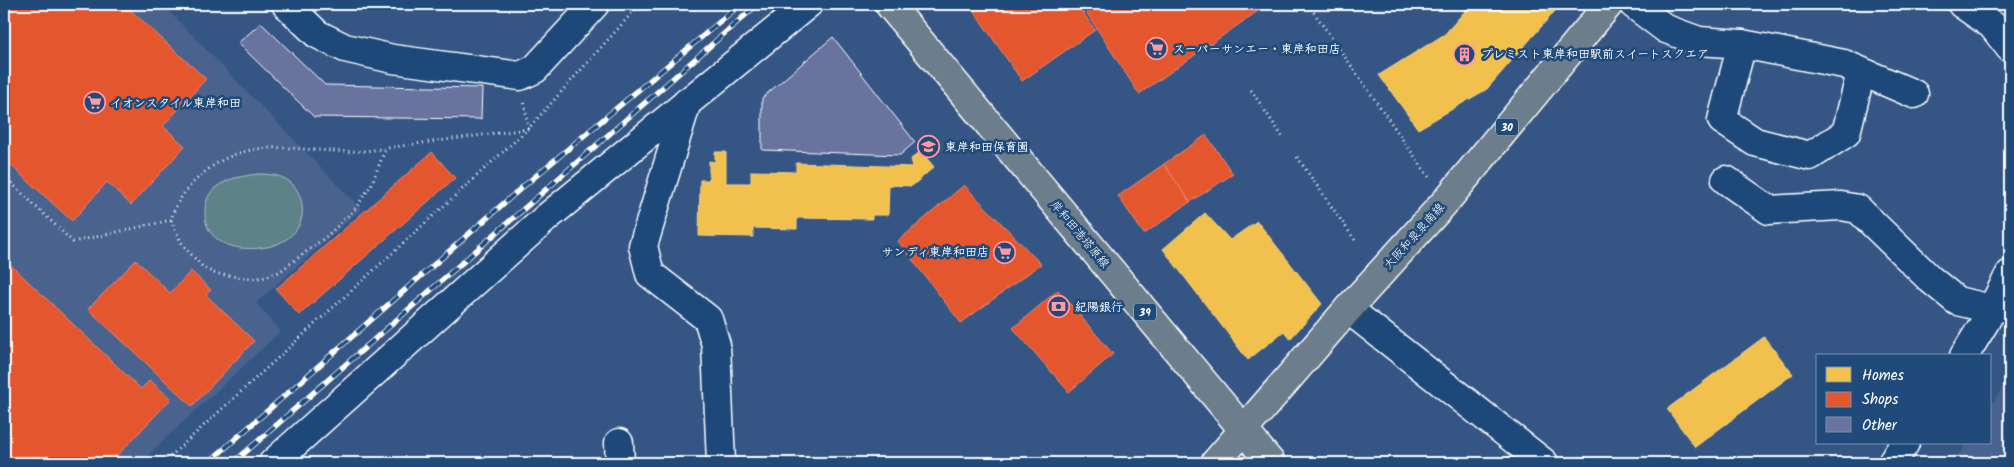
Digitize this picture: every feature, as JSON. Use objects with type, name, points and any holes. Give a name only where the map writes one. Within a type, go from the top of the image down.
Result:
[{"type":"main road","name":"岸和田港塔原線","points":[[889,4],[1271,463]]},
{"type":"main road","name":"大阪和泉泉南線","points":[[1215,463],[1348,309],[1446,201],[1609,4]]},
{"type":"street","points":[[286,4],[317,34],[345,48],[393,59],[520,76],[535,69],[595,4]]},
{"type":"street","points":[[273,463],[546,218],[808,4]]},
{"type":"street","points":[[1633,4],[1666,29],[1699,41],[1742,44],[1844,64],[1914,94]]},
{"type":"street","points":[[1962,4],[1992,26],[2010,48]]},
{"type":"street","points":[[1742,44],[1722,120],[1755,142],[1810,156],[1846,133],[1861,72]]},
{"type":"street","points":[[686,102],[643,246],[650,274],[708,319],[716,344],[721,463]]},
{"type":"street","points":[[1726,180],[1769,210],[1841,206],[1858,209],[1930,279],[1957,301],[2001,308]]},
{"type":"street","points":[[1966,354],[2001,308],[2010,274]]},
{"type":"street","points":[[1348,309],[1544,463]]},
{"type":"street","points":[[1892,463],[1905,444]]},
{"type":"path","points":[[163,463],[528,129],[640,4]]},
{"type":"path","points":[[1308,4],[1446,201]]},
{"type":"path","points":[[520,76],[528,129]]},
{"type":"path","points":[[1251,90],[1284,139]]},
{"type":"path","points":[[386,148],[371,185],[356,208],[326,237],[279,272],[262,278],[243,278],[212,273],[202,266],[181,242],[172,220],[173,211],[191,184],[217,162],[240,152],[278,148],[362,151],[528,129]]},
{"type":"path","points":[[1297,156],[1357,243]]},
{"type":"path","points":[[4,176],[73,242],[172,220]]},
{"type":"shaded area","points":[[4,4],[162,4],[361,209],[256,303],[281,331],[139,463],[4,463]]},
{"type":"shaded area","points":[[2010,376],[2010,463],[1954,463],[1966,444],[1992,444],[1992,404]]},
{"type":"green space","points":[[258,174],[281,177],[297,189],[302,205],[301,219],[298,227],[285,240],[267,247],[250,249],[223,243],[215,238],[206,223],[205,209],[209,196],[215,188],[225,182]]},
{"type":"building: Homes","name":"プレミスト東岸和田駅前スイートスクエア","points":[[1471,4],[1561,4],[1487,89],[1418,129],[1379,75],[1445,34]]},
{"type":"building: Homes","points":[[921,151],[934,167],[912,186],[889,185],[888,215],[872,215],[872,219],[797,218],[797,229],[753,228],[753,237],[699,236],[700,180],[709,180],[709,161],[715,162],[715,152],[726,152],[726,183],[751,183],[751,171],[796,172],[796,163],[913,167],[911,159]]},
{"type":"building: Homes","points":[[1205,213],[1230,240],[1257,221],[1322,304],[1290,339],[1284,331],[1248,360],[1163,249]]},
{"type":"building: Homes","points":[[1764,337],[1793,374],[1695,447],[1667,409]]},
{"type":"building: Shops","name":"イオンスタイル東岸和田","points":[[4,4],[124,4],[206,79],[163,126],[185,146],[131,205],[107,182],[72,221],[4,159]]},
{"type":"building: Shops","points":[[969,4],[1077,4],[1095,30],[1022,81]]},
{"type":"building: Shops","name":"スーパーサンエー・東岸和田店","points":[[1081,4],[1268,4],[1139,94]]},
{"type":"building: Shops","points":[[1206,135],[1233,174],[1190,202],[1164,164]]},
{"type":"building: Shops","points":[[432,152],[455,178],[299,315],[276,289]]},
{"type":"building: Shops","points":[[1164,164],[1190,202],[1144,234],[1118,196]]},
{"type":"building: Shops","points":[[964,185],[1041,264],[961,323],[898,241]]},
{"type":"building: Shops","points":[[136,260],[170,293],[191,271],[211,290],[206,295],[254,341],[192,406],[88,309]]},
{"type":"building: Shops","points":[[11,265],[141,389],[150,380],[171,399],[110,463],[4,463],[4,273]]},
{"type":"building: Shops","points":[[1058,290],[1113,354],[1069,392],[1013,328]]},
{"type":"building: Other","points":[[261,23],[325,85],[482,88],[481,119],[314,117],[238,43]]},
{"type":"building: Other","points":[[833,37],[915,142],[900,155],[762,150],[762,98]]},
{"type":"railway","points":[[208,463],[519,190],[741,4]]},
{"type":"railway","points":[[233,463],[758,4]]},
{"type":"place","name":"スーパーサンエー・東岸和田店","points":[[1157,49]]},
{"type":"place","name":"プレミスト東岸和田駅前スイートスクエア","points":[[1465,54]]},
{"type":"place","name":"イオンスタイル東岸和田","points":[[94,103]]},
{"type":"place","name":"東岸和田保育園","points":[[929,147]]},
{"type":"place","name":"サンディ東岸和田店","points":[[1005,252]]},
{"type":"place","name":"紀陽銀行","points":[[1059,307]]}]
